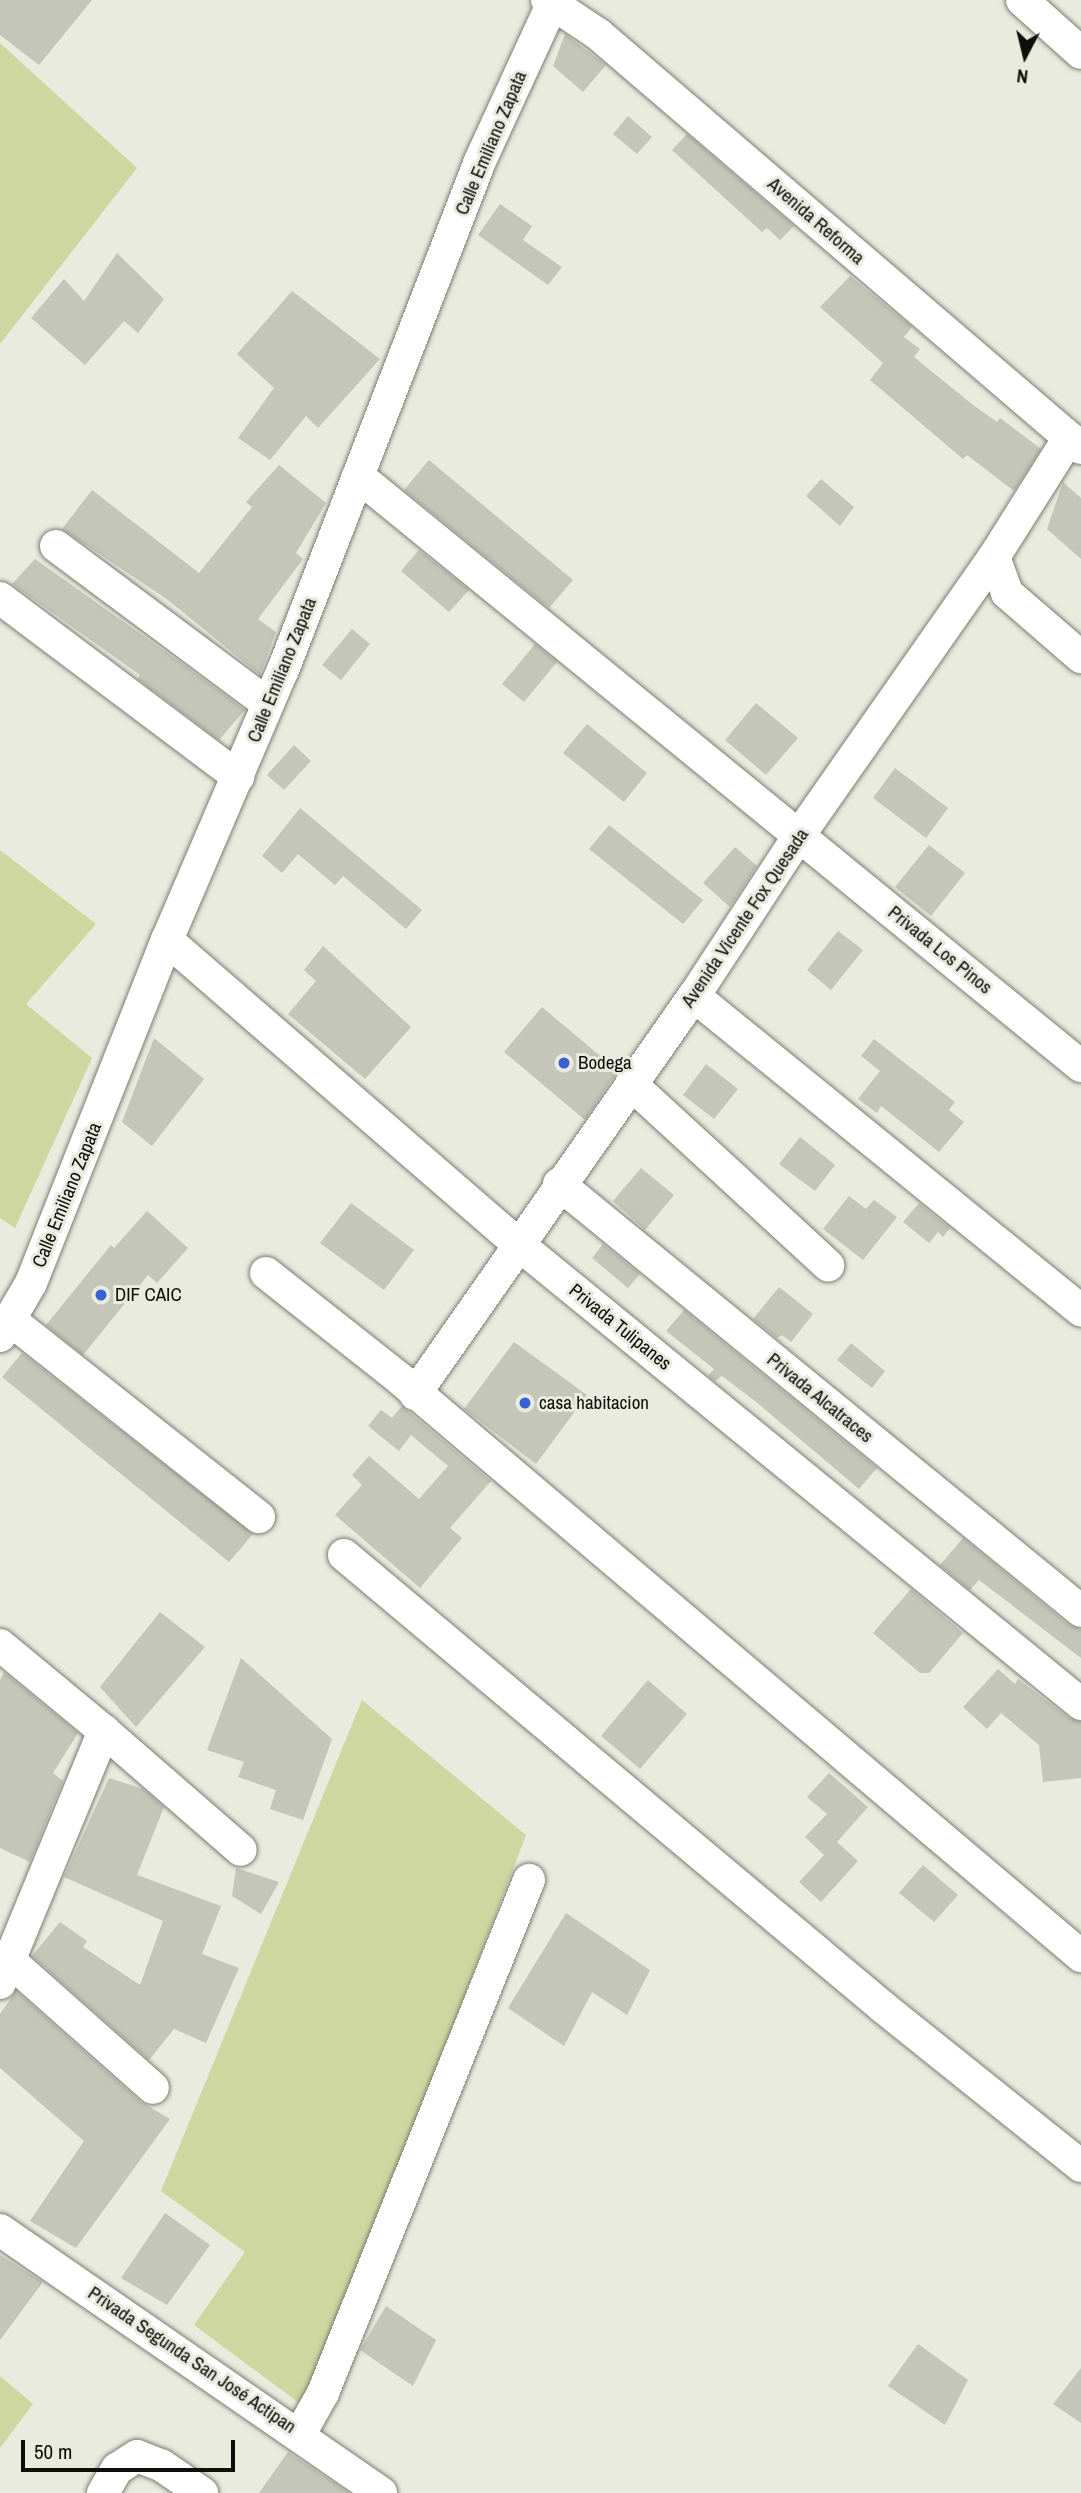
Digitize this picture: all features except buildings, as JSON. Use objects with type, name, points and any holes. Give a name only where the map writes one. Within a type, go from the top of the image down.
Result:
[{"type":"street","points":[[1022,0],[1081,53]]},
{"type":"street","name":"Avenida Reforma","points":[[551,1],[598,34],[1075,443]]},
{"type":"street","name":"Calle Emiliano Zapata","points":[[5,1327],[31,1283],[167,940],[268,704],[480,162],[551,1]]},
{"type":"street","name":"Avenida Vicente Fox Quesada","points":[[415,1394],[558,1184],[694,996],[800,834],[1075,443]]},
{"type":"street","name":"Privada Los Pinos","points":[[358,477],[800,834],[1081,1066]]},
{"type":"street","points":[[56,546],[268,704]]},
{"type":"street","points":[[994,557],[1007,593],[1081,657]]},
{"type":"street","points":[[0,598],[238,777]]},
{"type":"street","name":"Privada Tulipanes","points":[[167,940],[518,1244],[1081,1704]]},
{"type":"street","points":[[694,996],[1081,1311]]},
{"type":"street","points":[[631,1084],[828,1265]]},
{"type":"street","name":"Privada Alcatraces","points":[[558,1184],[1081,1611]]},
{"type":"street","points":[[266,1273],[415,1394],[1081,1956]]},
{"type":"street","points":[[5,1327],[259,1517]]},
{"type":"street","points":[[344,1555],[884,2008],[1081,2166]]},
{"type":"street","points":[[0,1645],[241,1850]]},
{"type":"street","points":[[104,1731],[5,1972],[153,2088]]},
{"type":"street","points":[[300,2434],[323,2393],[529,1880]]},
{"type":"street","name":"Privada Segunda San José Actipan","points":[[0,2230],[300,2434],[381,2493]]},
{"type":"street","points":[[103,2493],[117,2469],[137,2456],[161,2465],[202,2493]]},
{"type":"green space","points":[[0,43],[137,168],[0,344]]},
{"type":"green space","points":[[0,850],[96,924],[26,1004],[92,1058],[15,1228],[0,1218]]},
{"type":"green space","points":[[362,1700],[526,1835],[306,2408],[194,2325],[245,2252],[161,2191]]},
{"type":"green space","points":[[0,2376],[33,2404],[0,2448]]},
{"type":"place","name":"Bodega","points":[[564,1063]]},
{"type":"place","name":"DIF CAIC","points":[[101,1295]]},
{"type":"place","name":"casa habitacion","points":[[525,1403]]}]
